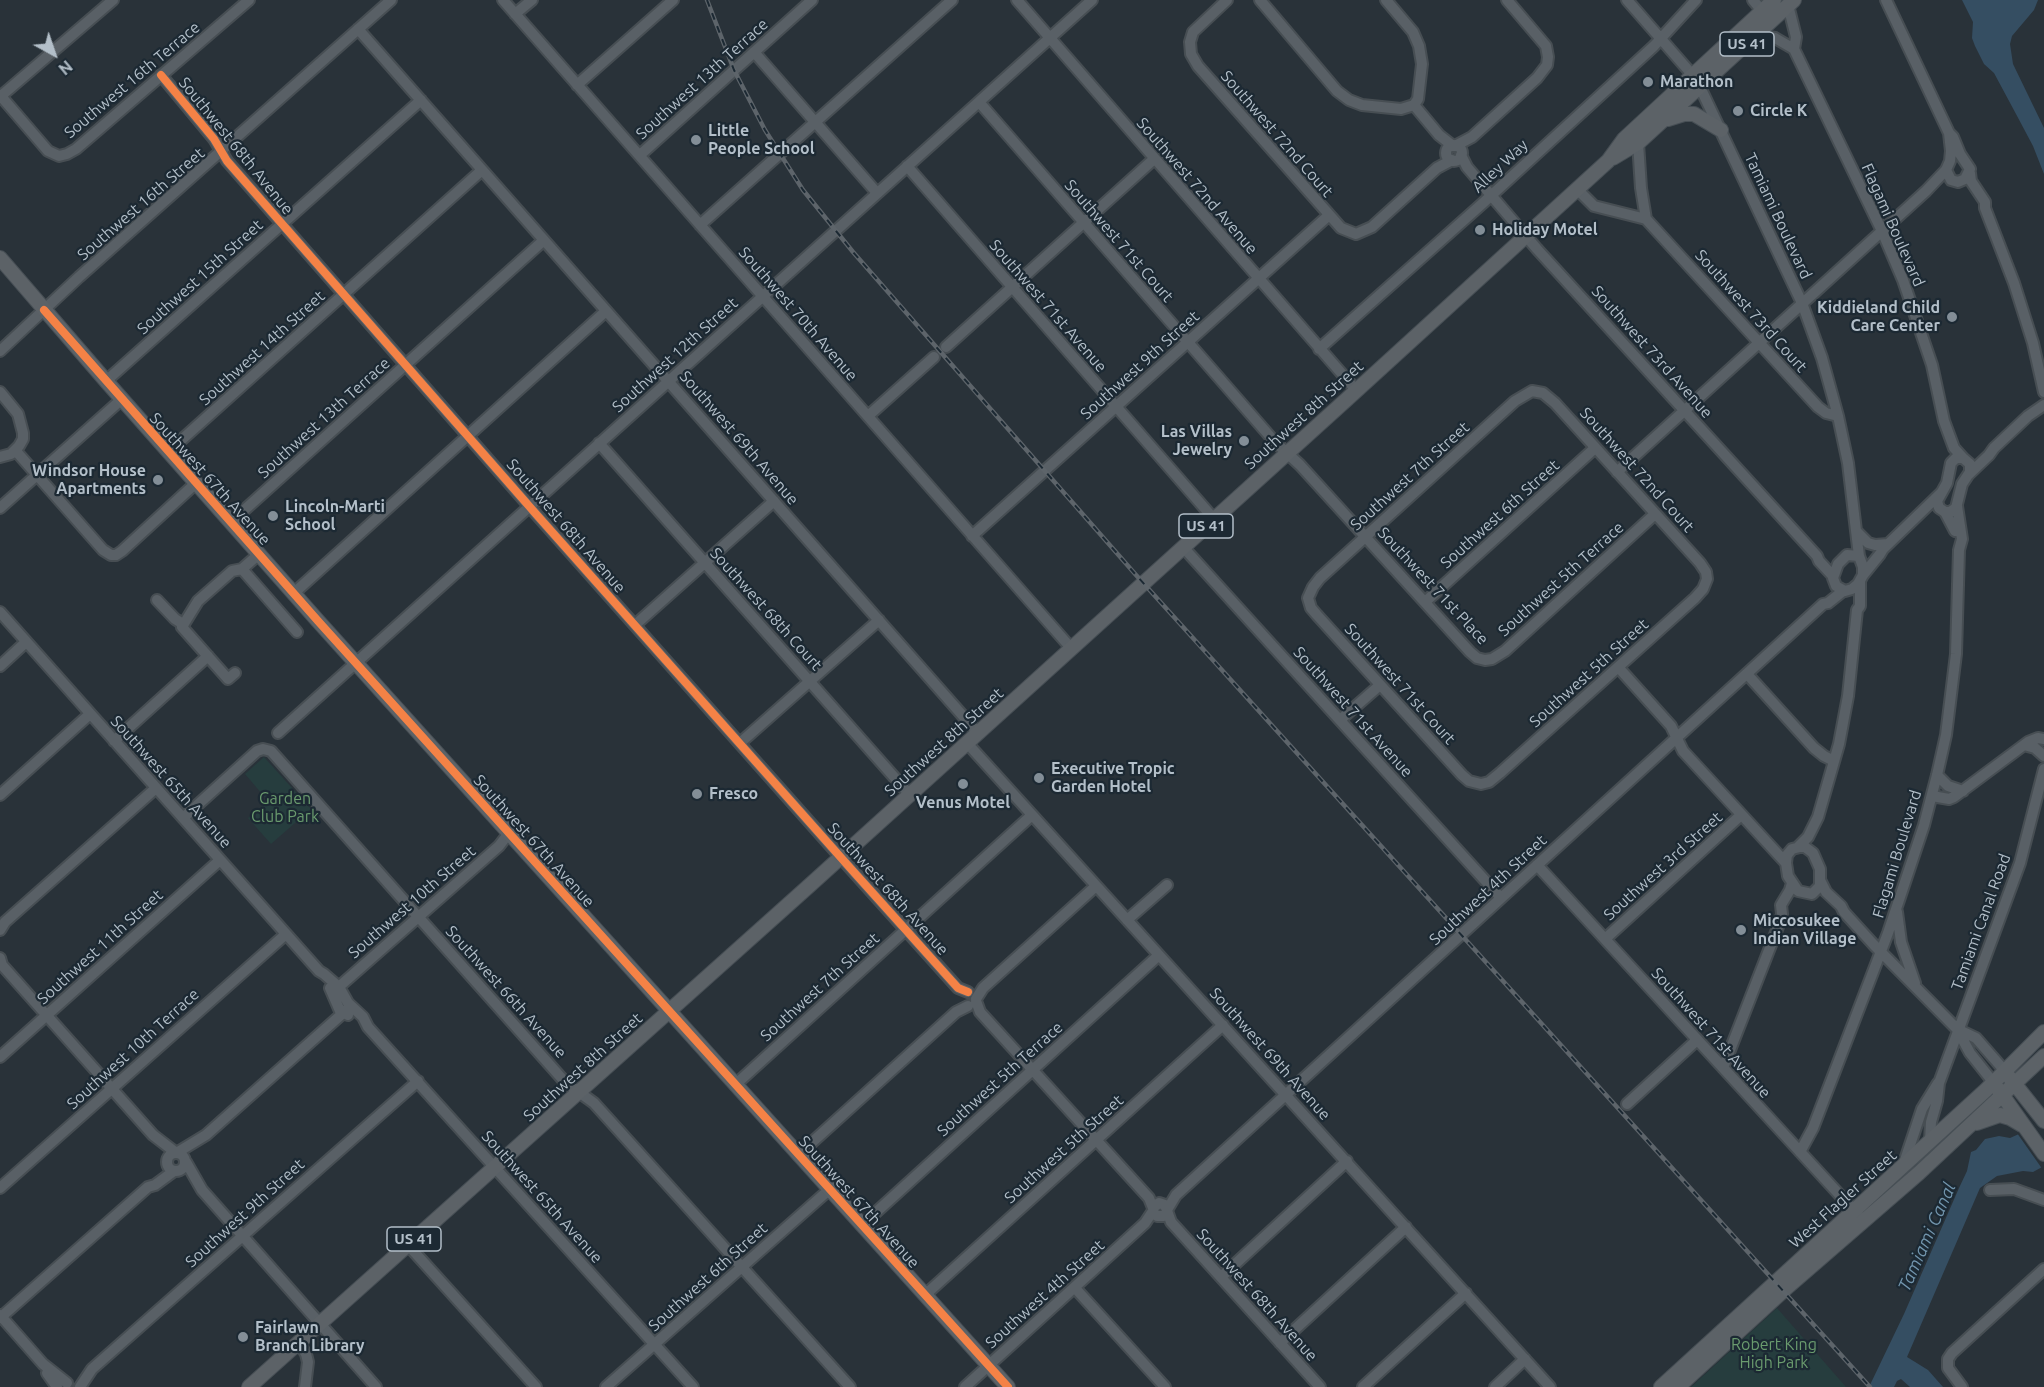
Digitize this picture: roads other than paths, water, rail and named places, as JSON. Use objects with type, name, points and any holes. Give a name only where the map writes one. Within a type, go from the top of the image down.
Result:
[{"type":"main road","name":"Southwest 8th Street","points":[[249,1387],[910,795],[1608,161],[1638,143],[1666,119],[1697,82],[1774,0]]},
{"type":"main road","name":"Southwest 8th Street","points":[[1608,161],[1624,139],[1756,35],[1791,2]]},
{"type":"main road","points":[[1666,119],[1694,114],[1721,130]]},
{"type":"main road","name":"Southwest 67th Avenue","points":[[0,258],[259,554],[1008,1387]]},
{"type":"main road","name":"West Flagler Street","points":[[1859,1216],[1903,1166],[2044,1032]]},
{"type":"main road","name":"West Flagler Street","points":[[1661,1387],[1715,1345],[1859,1216],[1919,1173],[2042,1058]]},
{"type":"main road","points":[[2004,1070],[2042,1118]]},
{"type":"main road","points":[[1993,1082],[2044,1154]]},
{"type":"main road","points":[[1967,1128],[1998,1115],[2024,1126]]},
{"type":"main road","name":"West Flagler Street","points":[[1678,1387],[1715,1345]]},
{"type":"street","points":[[0,95],[113,0]]},
{"type":"street","name":"Southwest 16th Terrace","points":[[0,95],[48,151],[59,156],[76,149],[249,0]]},
{"type":"street","name":"Southwest 16th Street","points":[[0,351],[391,0]]},
{"type":"street","name":"Southwest 70th Avenue","points":[[503,0],[1071,648]]},
{"type":"street","points":[[515,15],[532,0]]},
{"type":"street","points":[[577,85],[673,0]]},
{"type":"street","name":"Southwest 13th Terrace","points":[[639,156],[812,0]]},
{"type":"street","points":[[699,225],[952,0]]},
{"type":"street","name":"Southwest 72nd Avenue","points":[[1017,0],[1356,390]]},
{"type":"street","name":"Southwest 12th Street","points":[[278,733],[1092,0]]},
{"type":"street","name":"Southwest 72nd Court","points":[[1227,0],[1197,27],[1190,42],[1191,54],[1198,66],[1328,216],[1341,228],[1356,234],[1372,227],[1454,153]]},
{"type":"street","points":[[1260,0],[1337,91],[1349,100],[1362,105],[1401,109],[1414,105],[1418,99],[1422,64],[1419,46],[1413,32],[1386,0]]},
{"type":"street","points":[[1454,153],[1542,74],[1547,65],[1548,57],[1543,42],[1507,0]]},
{"type":"street","name":"Tamiami Boulevard","points":[[1628,0],[1697,82],[1802,303],[1822,358],[1838,416],[1848,463],[1860,557]]},
{"type":"street","name":"Alley Way","points":[[1318,349],[1654,46],[1696,0]]},
{"type":"street","points":[[1753,0],[1762,11]]},
{"type":"street","points":[[1886,0],[1949,133],[1951,151],[1948,177],[1985,208]]},
{"type":"street","name":"Flagami Boulevard","points":[[1791,2],[1796,37],[1794,49],[1882,231],[1932,364],[1944,421],[1954,448],[1970,466],[1969,475]]},
{"type":"street","name":"Southwest 69th Avenue","points":[[358,29],[978,733]]},
{"type":"street","points":[[1756,35],[1775,38],[1794,49]]},
{"type":"street","points":[[754,52],[877,193]]},
{"type":"street","name":"Southwest 68th Avenue","points":[[161,75],[214,139],[227,161],[635,625],[906,930],[1319,1387]]},
{"type":"street","name":"Southwest 15th Street","points":[[106,381],[421,100]]},
{"type":"street","name":"Southwest 71st Court","points":[[979,102],[1286,453]]},
{"type":"street","name":"Southwest 73rd Avenue","points":[[1414,105],[1526,236],[1817,556],[1833,579]]},
{"type":"street","points":[[1949,133],[1953,136],[1963,159],[1969,165],[1971,181],[1985,201],[1985,208],[2020,303],[2044,392]]},
{"type":"street","points":[[1577,189],[1594,206],[1646,219],[1638,143]]},
{"type":"street","points":[[1617,472],[1926,191],[1955,158],[1963,159]]},
{"type":"street","points":[[946,347],[1154,159]]},
{"type":"street","name":"Southwest 71st Avenue","points":[[907,166],[1214,519]]},
{"type":"street","name":"Southwest 14th Street","points":[[168,452],[482,170]]},
{"type":"street","points":[[1926,191],[1965,179],[1970,173]]},
{"type":"street","name":"Southwest 9th Street","points":[[972,536],[1328,216]]},
{"type":"street","name":"Southwest 73rd Court","points":[[1646,219],[1818,407],[1826,413],[1838,416]]},
{"type":"street","name":"Southwest 13th Terrace","points":[[231,522],[544,240]]},
{"type":"street","points":[[294,593],[606,311]]},
{"type":"street","points":[[868,416],[934,357]]},
{"type":"street","name":"Southwest 72nd Court","points":[[1539,391],[1552,399],[1700,562],[1707,575]]},
{"type":"street","name":"Southwest 7th Street","points":[[1309,595],[1316,583],[1515,401],[1528,392],[1539,391]]},
{"type":"street","points":[[0,392],[22,422],[23,439],[15,450],[0,458]]},
{"type":"street","points":[[0,508],[122,399]]},
{"type":"street","points":[[1916,518],[1931,512],[1952,512],[1957,506],[1961,487],[1969,475],[2028,416],[2044,405]]},
{"type":"street","name":"Flagami Boulevard","points":[[1944,421],[1944,438],[1951,463]]},
{"type":"street","name":"Southwest 68th Court","points":[[599,443],[910,795]]},
{"type":"street","name":"Southwest 6th Street","points":[[1425,602],[1595,448]]},
{"type":"street","points":[[1845,591],[1854,588],[1885,546],[1942,493],[1947,483],[1951,463],[1956,458],[1977,457],[1994,448]]},
{"type":"street","points":[[15,450],[103,550],[113,555],[122,551],[196,483]]},
{"type":"street","name":"Southwest 71st Place","points":[[1286,453],[1300,465],[1470,652],[1485,660]]},
{"type":"street","name":"Flagami Boulevard","points":[[1942,493],[1937,504],[1954,527],[1956,546],[1959,550]]},
{"type":"street","points":[[635,625],[774,501]]},
{"type":"street","name":"Flagami Boulevard","points":[[1800,1152],[1813,1128],[1897,909],[1932,796],[1946,735],[1956,654],[1959,550],[1962,535],[1957,506]]},
{"type":"street","name":"Southwest 5th Terrace","points":[[1485,660],[1496,657],[1504,651],[1655,514]]},
{"type":"street","points":[[1855,532],[1868,543],[1885,546]]},
{"type":"street","name":"Tamiami Boulevard","points":[[1843,558],[1855,532]]},
{"type":"street","points":[[1817,556],[1829,561],[1860,557],[1885,546]]},
{"type":"street","name":"Southwest 71st Avenue","points":[[1183,547],[1501,898]]},
{"type":"street","points":[[235,673],[228,679],[183,629],[183,624],[198,601],[232,572],[242,569],[259,554]]},
{"type":"street","points":[[1844,912],[1837,910],[1823,898],[1798,891],[1792,883],[1786,862],[1787,855],[1808,837],[1818,817],[1834,761],[1848,696],[1857,610],[1860,606],[1863,567],[1860,557]]},
{"type":"street","points":[[1843,558],[1833,579],[1845,591],[1857,610]]},
{"type":"street","points":[[242,569],[297,632]]},
{"type":"street","name":"Southwest 5th Street","points":[[1481,784],[1494,779],[1699,594],[1705,585],[1707,575]]},
{"type":"street","name":"Southwest 4th Street","points":[[965,1387],[1823,604],[1833,579]]},
{"type":"street","name":"Southwest 4th Street","points":[[1823,604],[1845,591]]},
{"type":"street","name":"Southwest 71st Court","points":[[1309,595],[1314,612],[1462,775],[1469,781],[1481,784]]},
{"type":"street","points":[[158,600],[175,619],[183,624]]},
{"type":"street","name":"Southwest 65th Avenue","points":[[0,612],[324,974],[336,990],[346,1010],[368,1027],[418,1081],[693,1387]]},
{"type":"street","points":[[740,743],[879,620]]},
{"type":"street","points":[[0,666],[26,642]]},
{"type":"street","points":[[114,741],[208,656]]},
{"type":"street","points":[[1618,667],[1671,726],[1683,751],[1786,862]]},
{"type":"street","points":[[1747,674],[1814,748],[1834,761]]},
{"type":"street","points":[[1340,720],[1380,684]]},
{"type":"street","points":[[0,795],[90,714]]},
{"type":"street","points":[[1932,796],[1951,798],[2024,745],[2034,739],[2044,739]]},
{"type":"street","name":"Southwest 69th Avenue","points":[[967,743],[1550,1387]]},
{"type":"street","points":[[2024,745],[2035,748],[2044,756]]},
{"type":"street","name":"Southwest 66th Avenue","points":[[183,818],[252,755],[263,749],[274,753],[565,1082],[601,1111],[850,1387]]},
{"type":"street","name":"Tamiami Canal Road","points":[[1903,1166],[1922,1109],[1938,1083],[2020,863],[2044,769]]},
{"type":"street","points":[[1937,775],[1948,786],[1963,791]]},
{"type":"street","points":[[2,925],[156,788]]},
{"type":"street","name":"Southwest 7th Street","points":[[735,1085],[1032,815]]},
{"type":"street","name":"Southwest 3rd Street","points":[[1605,939],[1741,815]]},
{"type":"street","points":[[1816,859],[1815,844],[1820,823],[1818,817]]},
{"type":"street","name":"Southwest 10th Street","points":[[336,990],[499,846],[509,833]]},
{"type":"street","points":[[1767,841],[1809,850],[1816,859],[1821,882],[1826,892],[1957,1029],[1970,1053],[1993,1082]]},
{"type":"street","name":"Southwest 11th Street","points":[[0,1058],[220,860]]},
{"type":"street","name":"Southwest 71st Avenue","points":[[1537,865],[1859,1216]]},
{"type":"street","points":[[1723,1068],[1782,914],[1791,902],[1818,889],[1821,882]]},
{"type":"street","points":[[1782,914],[1781,905],[1792,883]]},
{"type":"street","points":[[1127,921],[1167,885]]},
{"type":"street","points":[[798,1155],[1096,886]]},
{"type":"street","points":[[1897,909],[1901,942],[1917,988]]},
{"type":"street","name":"Southwest 10th Terrace","points":[[0,1188],[286,934]]},
{"type":"street","name":"Southwest 5th Terrace","points":[[862,1225],[1159,955]]},
{"type":"street","points":[[1,962],[112,1088],[155,1141],[176,1161],[376,1387]]},
{"type":"street","points":[[68,1386],[45,1371],[44,1364],[1,1317],[148,1187],[155,1185],[176,1161],[346,1010]]},
{"type":"street","name":"Southwest 5th Street","points":[[925,1295],[1223,1025]]},
{"type":"street","points":[[1957,1029],[1976,1038],[2004,1070]]},
{"type":"street","points":[[1627,1104],[1697,1040]]},
{"type":"street","name":"Southwest 9th Street","points":[[68,1386],[86,1371],[92,1369],[418,1081]]},
{"type":"street","name":"Tamiami Canal Road","points":[[1930,1141],[1938,1083]]},
{"type":"street","points":[[1221,1277],[1347,1161]]},
{"type":"street","name":"Southwest 6th Street","points":[[606,1387],[830,1189]]},
{"type":"street","points":[[1990,1190],[2014,1189],[2044,1200]]},
{"type":"street","points":[[1280,1343],[1406,1227]]},
{"type":"street","points":[[408,1245],[536,1387]]},
{"type":"street","points":[[1962,1387],[1951,1373],[1947,1363],[1950,1356],[1959,1345],[2044,1269]]},
{"type":"street","points":[[1075,1288],[1165,1387]]},
{"type":"street","points":[[1363,1387],[1466,1293]]},
{"type":"street","points":[[299,1343],[308,1362],[305,1387]]},
{"type":"street","points":[[1495,1387],[1525,1359]]},
{"type":"water","points":[[1962,0],[2038,0],[2034,10],[2012,36],[2010,44],[2013,64],[2044,128],[2044,174],[2033,146],[1994,73],[1984,64],[1975,46],[1972,38],[1973,22]]},
{"type":"water","points":[[2039,1125],[2044,1166],[2033,1172],[2023,1171],[1997,1176],[1980,1188],[1907,1357],[1928,1370],[1943,1387],[1910,1387],[1901,1379],[1894,1387],[1869,1387],[1967,1171],[1971,1152],[1976,1150],[1985,1139],[1999,1136],[2010,1138]]},
{"type":"railway","points":[[707,0],[734,70],[765,130],[803,190],[853,252],[1136,575],[1870,1387]]},
{"type":"place","name":"Marathon","points":[[1648,82]]},
{"type":"place","name":"Circle K","points":[[1738,111]]},
{"type":"place","name":"Little People School","points":[[696,140]]},
{"type":"place","name":"Holiday Motel","points":[[1480,230]]},
{"type":"place","name":"Kiddieland Child Care Center","points":[[1952,317]]},
{"type":"place","name":"Las Villas Jewelry","points":[[1244,441]]},
{"type":"place","name":"Windsor House Apartments","points":[[158,480]]},
{"type":"place","name":"Lincoln-Marti School","points":[[273,516]]},
{"type":"place","name":"Executive Tropic Garden Hotel","points":[[1039,778]]},
{"type":"place","name":"Venus Motel","points":[[963,784]]},
{"type":"place","name":"Fresco","points":[[697,794]]},
{"type":"place","name":"Miccosukee Indian Village","points":[[1741,930]]},
{"type":"place","name":"Fairlawn Branch Library","points":[[243,1337]]},
{"type":"park label","name":"Garden Club Park","points":[[285,808]]},
{"type":"park label","name":"Robert King High Park","points":[[1774,1354]]},
{"type":"water label","name":"Tamiami Canal","points":[[1927,1237]]}]
